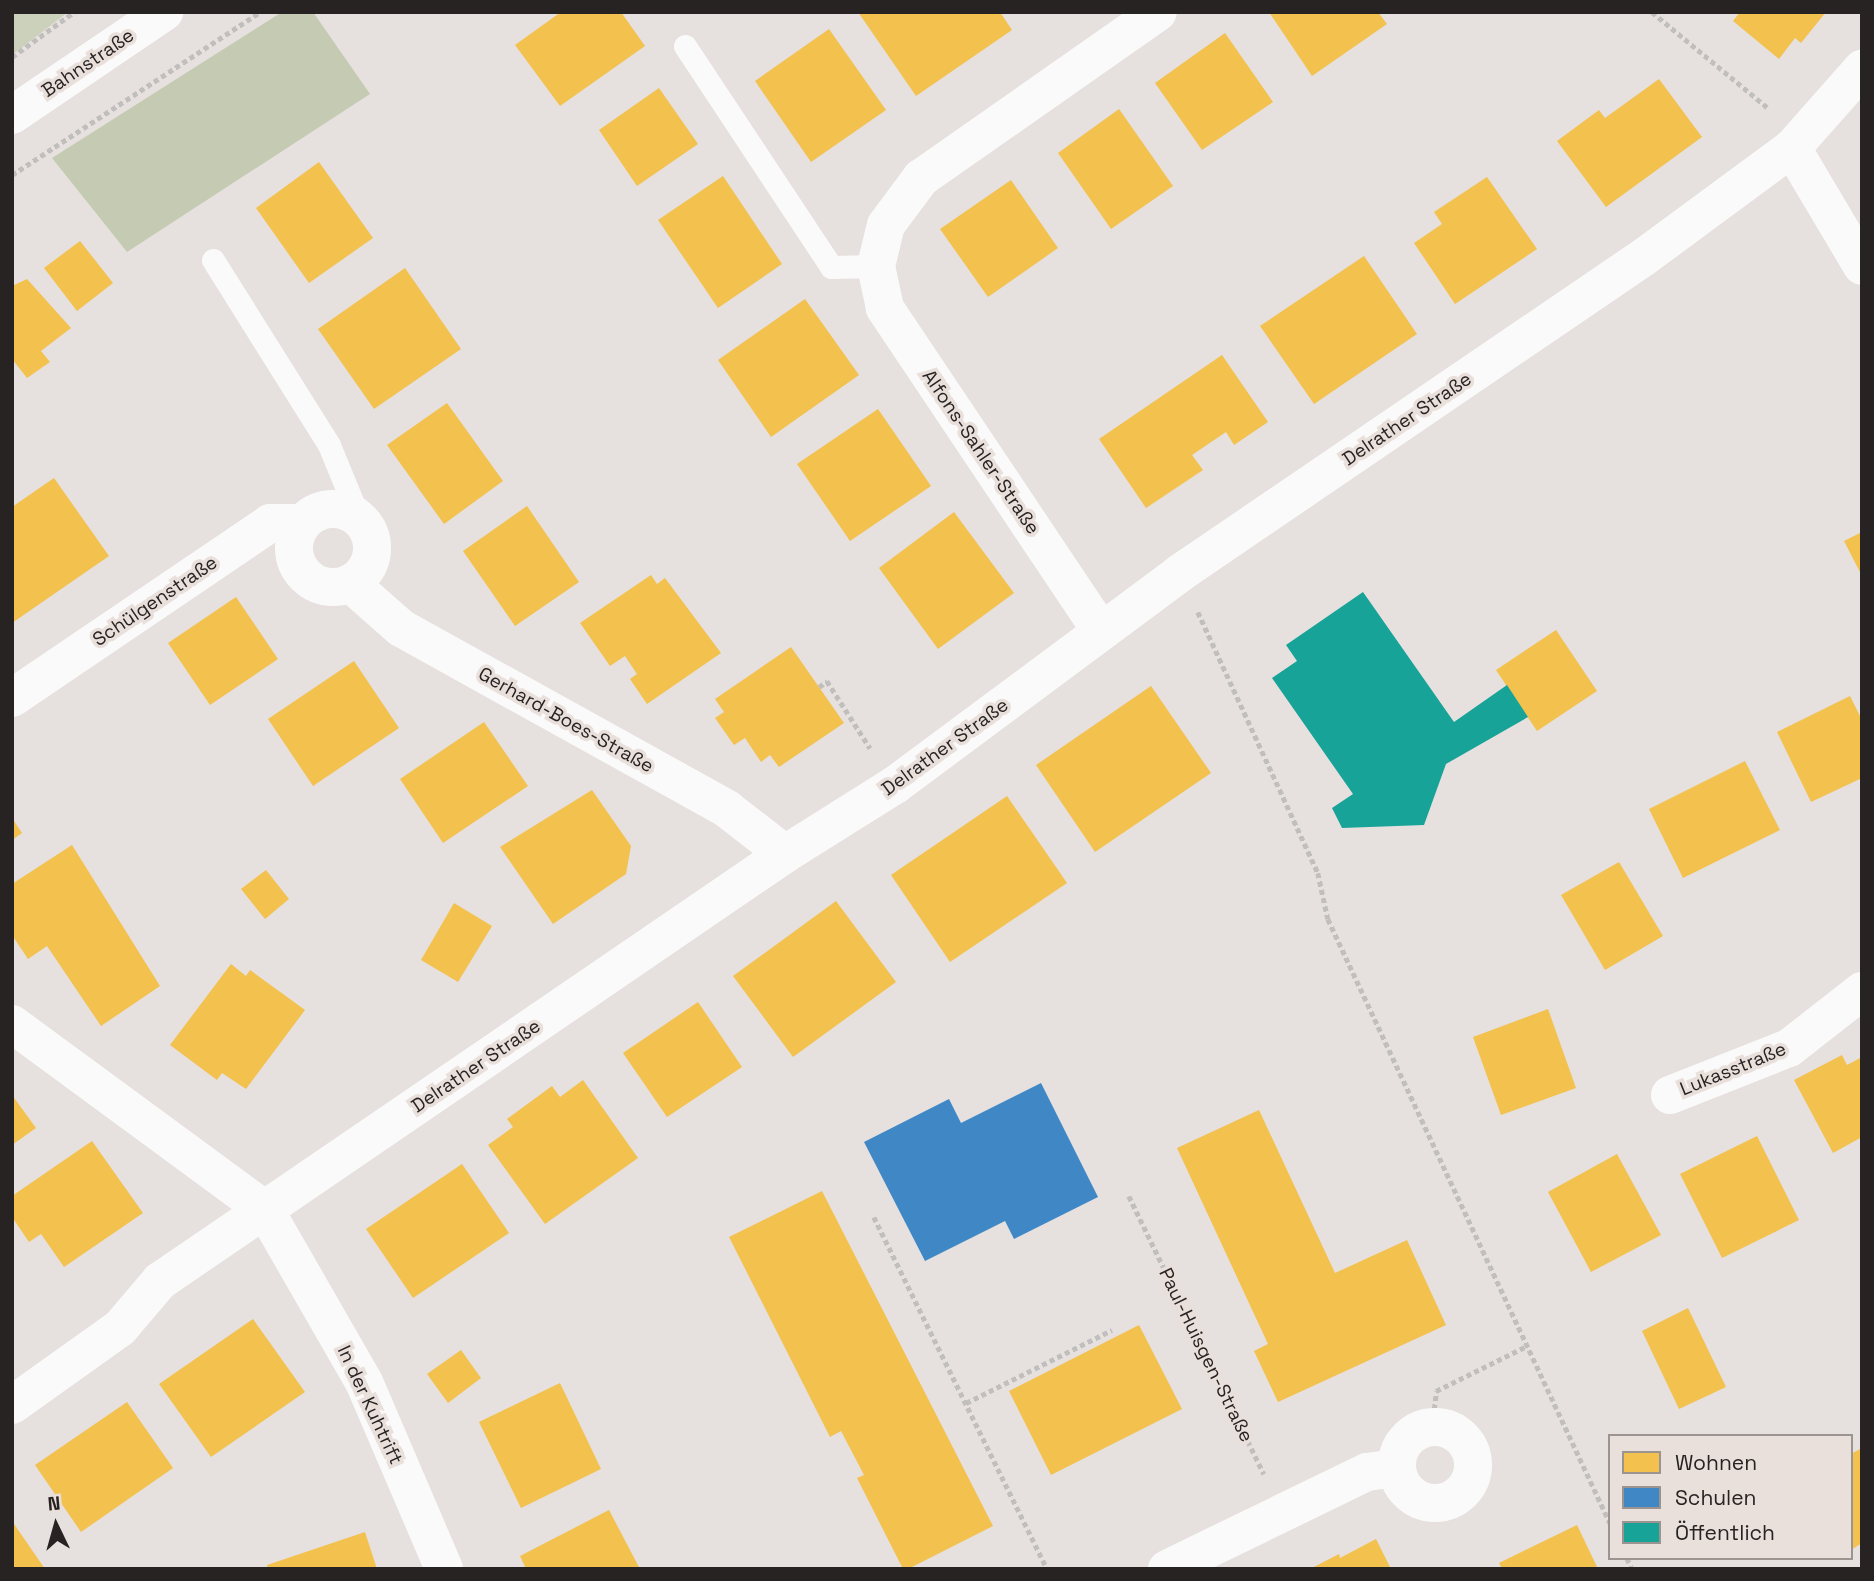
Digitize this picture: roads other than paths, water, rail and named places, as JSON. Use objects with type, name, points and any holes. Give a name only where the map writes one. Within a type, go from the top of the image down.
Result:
[{"type":"street","name":"Bahnstraße","points":[[12,115],[164,12]]},
{"type":"street","name":"Alfons-Sahler-Straße","points":[[1101,631],[885,308],[876,266],[887,225],[921,178],[1158,12]]},
{"type":"street","name":"Delrather Straße","points":[[12,1405],[120,1328],[160,1281],[785,854],[895,785],[1180,573],[1644,257],[1793,148],[1862,69]]},
{"type":"street","points":[[1793,148],[1862,265]]},
{"type":"street","points":[[336,509],[359,518],[367,527],[372,552],[368,565],[350,583],[324,586],[302,572],[294,547],[303,523],[324,510],[336,509]]},
{"type":"street","name":"Schülgenstraße","points":[[12,698],[270,523],[303,523]]},
{"type":"street","name":"Gerhard-Boes-Straße","points":[[350,583],[401,628],[727,809],[785,854]]},
{"type":"street","name":"Lukasstraße","points":[[1670,1095],[1789,1048],[1862,991]]},
{"type":"street","points":[[12,1024],[265,1210]]},
{"type":"street","name":"In der Kuhtrift","points":[[265,1210],[363,1382],[444,1569]]},
{"type":"street","points":[[1432,1426],[1457,1432],[1466,1441],[1474,1465],[1465,1490],[1443,1503],[1418,1500],[1407,1492],[1397,1468],[1402,1445],[1410,1436],[1432,1426]]},
{"type":"street","points":[[1167,1569],[1367,1472],[1397,1468]]},
{"type":"lane","points":[[685,46],[831,267],[876,266]]},
{"type":"lane","points":[[213,260],[329,445],[359,518]]}]
